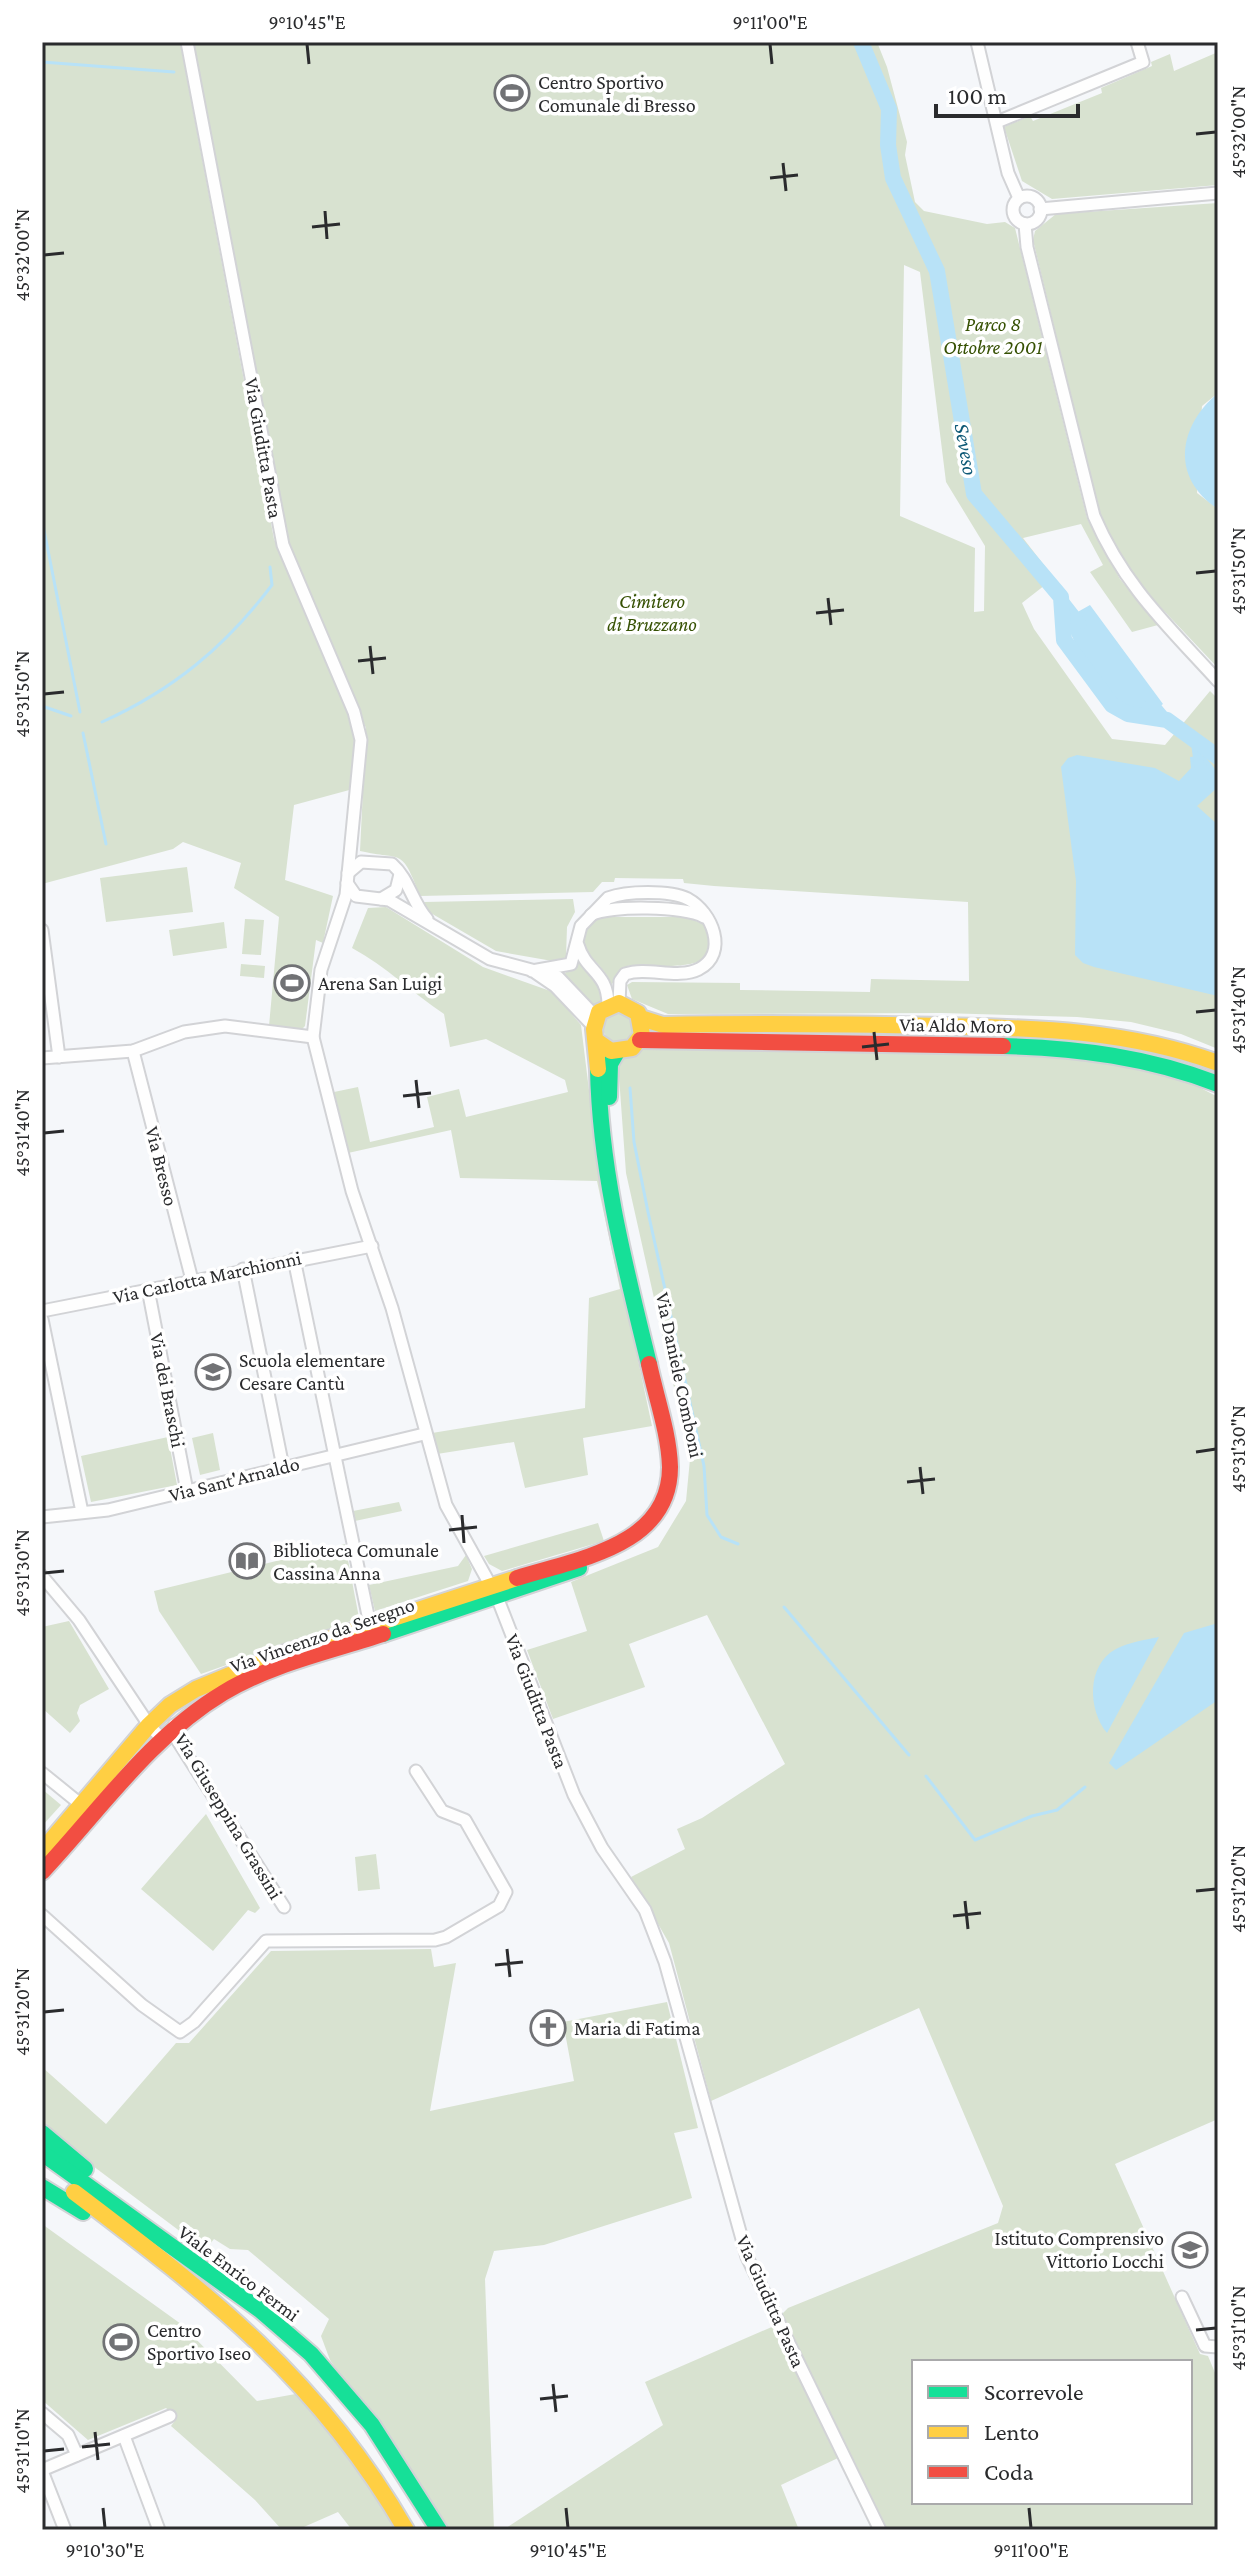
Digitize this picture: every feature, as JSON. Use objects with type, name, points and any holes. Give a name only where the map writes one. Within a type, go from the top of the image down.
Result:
[{"type":"main road","points":[[630,1006],[641,1018],[640,1040],[632,1048],[617,1052],[603,1019],[630,1006]]},
{"type":"main road","name":"Via Aldo Moro","points":[[641,1018],[663,1025],[906,1025],[1104,1032],[1173,1047],[1218,1063]]},
{"type":"main road","name":"Via Daniele Comboni","points":[[494,1591],[627,1541],[658,1513],[669,1486],[668,1447],[609,1192],[601,1123],[603,1019]]},
{"type":"main road","name":"Via Aldo Moro","points":[[640,1040],[1066,1048],[1146,1059],[1218,1084]]},
{"type":"main road","name":"Via Daniele Comboni","points":[[494,1591],[639,1545],[664,1522],[679,1487],[678,1446],[616,1171],[609,1094],[610,1064],[617,1052]]},
{"type":"main road","name":"Via Vincenzo da Seregno","points":[[42,1851],[149,1725],[178,1699],[222,1677],[370,1625],[494,1591]]},
{"type":"main road","name":"Via Vincenzo da Seregno","points":[[42,1872],[161,1738],[210,1698],[252,1678],[494,1591]]},
{"type":"main road","points":[[42,2133],[166,2254]]},
{"type":"main road","name":"Viale Enrico Fermi","points":[[42,2153],[166,2254],[315,2395],[355,2448],[406,2530]]},
{"type":"main road","name":"Viale Enrico Fermi","points":[[42,2168],[166,2254],[246,2299],[332,2376],[408,2474],[439,2530]]},
{"type":"main road","points":[[42,2187],[166,2254]]},
{"type":"street","name":"Via Giuditta Pasta","points":[[187,42],[283,545],[354,712],[361,740],[343,908],[320,974],[313,1037],[352,1191],[372,1246],[446,1505],[494,1591],[574,1795],[602,1848],[645,1910],[665,1962],[747,2257],[880,2530]]},
{"type":"street","points":[[977,42],[1008,173],[1019,198]]},
{"type":"street","points":[[997,122],[1143,62],[1137,42]]},
{"type":"street","points":[[1040,209],[1218,193]]},
{"type":"street","points":[[1019,198],[1034,198],[1040,209],[1038,218],[1025,224]]},
{"type":"street","points":[[1019,198],[1014,204],[1014,215],[1025,224],[1027,247],[1066,408],[1099,529],[1130,584],[1218,681]]},
{"type":"street","points":[[350,843],[353,857],[367,862],[389,863],[400,874],[416,906],[429,922]]},
{"type":"street","points":[[367,862],[354,866],[347,879],[358,898],[381,899],[429,922],[485,956],[558,977],[603,1019]]},
{"type":"street","points":[[381,899],[396,890],[400,874]]},
{"type":"street","points":[[532,971],[571,964],[585,921],[602,902],[615,896],[674,895],[693,903],[710,923],[715,936],[715,950],[702,967],[684,973],[628,973],[620,981],[603,1019]]},
{"type":"street","points":[[42,930],[59,1057]]},
{"type":"street","points":[[578,945],[582,956],[604,981],[603,1019]]},
{"type":"street","points":[[42,1058],[133,1051],[184,1032],[225,1026],[313,1037]]},
{"type":"street","name":"Via Bresso","points":[[133,1051],[192,1280]]},
{"type":"street","name":"Via Carlotta Marchionni","points":[[42,1311],[372,1246]]},
{"type":"street","points":[[294,1259],[370,1625]]},
{"type":"street","points":[[243,1269],[283,1467]]},
{"type":"street","name":"Via dei Braschi","points":[[148,1289],[187,1491]]},
{"type":"street","points":[[42,1319],[82,1512]]},
{"type":"street","name":"Via Sant'Arnaldo","points":[[42,1517],[108,1510],[333,1453],[424,1434]]},
{"type":"street","points":[[42,1576],[79,1620],[149,1725],[161,1738]]},
{"type":"street","name":"Via Giuseppina Grassini","points":[[174,1725],[176,1738],[284,1907]]},
{"type":"street","points":[[124,1753],[137,1753],[137,1765]]},
{"type":"street","points":[[42,1915],[142,2005],[180,2032],[194,2022],[266,1941],[446,1937],[499,1906],[506,1892],[465,1820],[442,1811],[416,1771]]},
{"type":"street","points":[[42,1773],[93,1816]]},
{"type":"street","points":[[1182,2297],[1205,2346],[1218,2347]]},
{"type":"street","points":[[42,2413],[68,2435],[77,2455]]},
{"type":"street","points":[[65,2530],[42,2470],[170,2416]]},
{"type":"street","points":[[124,2436],[159,2530]]},
{"type":"green space","points":[[42,42],[180,42],[274,539],[345,704],[354,737],[356,769],[353,789],[294,805],[285,880],[333,896],[323,943],[316,940],[305,1026],[302,1029],[269,1026],[279,917],[234,888],[241,863],[183,842],[173,849],[42,884]]},
{"type":"green space","points":[[185,42],[877,42],[907,142],[905,155],[915,202],[924,211],[987,224],[1005,222],[1015,228],[1087,518],[1120,579],[1158,625],[1132,632],[1090,572],[1103,565],[1081,524],[1023,538],[1054,578],[1022,603],[1034,629],[1112,739],[1165,745],[1210,691],[1218,699],[1218,1049],[1181,1034],[1131,1022],[1077,1017],[942,1013],[668,1014],[632,999],[627,985],[632,982],[740,983],[740,990],[870,992],[871,979],[969,981],[968,902],[714,886],[684,883],[683,879],[615,878],[614,882],[602,882],[593,892],[420,896],[409,869],[399,858],[360,851],[366,728],[331,646],[288,566]],"holes":[[[904,265],[920,272],[946,482],[985,546],[984,611],[974,612],[975,548],[900,516]]]},
{"type":"green space","points":[[1218,52],[1218,185],[1052,199],[1022,181],[1004,127],[1030,116],[1033,121],[1102,93],[1101,88],[1152,66],[1151,62],[1170,54],[1174,71]]},
{"type":"green space","points":[[1218,203],[1218,393],[1202,406],[1197,493],[1218,509],[1218,668],[1133,578],[1098,509],[1033,240],[1035,231],[1056,214]]},
{"type":"green space","points":[[187,867],[193,912],[106,922],[100,878]]},
{"type":"green space","points":[[573,899],[575,912],[567,927],[566,957],[558,962],[496,951],[429,912],[424,902]]},
{"type":"green space","points":[[386,907],[483,967],[553,992],[581,1025],[600,1180],[652,1426],[583,1438],[588,1475],[525,1488],[514,1442],[437,1454],[432,1433],[585,1408],[589,1298],[620,1289],[597,1181],[460,1178],[451,1130],[348,1153],[334,1092],[358,1087],[370,1142],[434,1127],[427,1097],[459,1089],[466,1117],[568,1092],[565,1080],[486,1039],[450,1047],[444,1014],[352,948],[368,908]]},
{"type":"green space","points":[[601,917],[687,917],[705,925],[711,942],[709,954],[687,965],[627,966],[611,985],[585,944],[588,926]]},
{"type":"green space","points":[[245,919],[264,920],[261,955],[242,954]]},
{"type":"green space","points":[[224,922],[227,948],[173,956],[169,930]]},
{"type":"green space","points":[[578,962],[599,980],[603,1001],[597,1005],[590,1003],[563,975]]},
{"type":"green space","points":[[241,964],[265,966],[264,978],[240,976]]},
{"type":"green space","points":[[618,1012],[629,1016],[633,1027],[629,1038],[618,1042],[607,1038],[603,1027],[607,1016]]},
{"type":"green space","points":[[642,1047],[1080,1057],[1187,1081],[1218,1097],[1218,2119],[1115,2164],[1200,2354],[1208,2356],[1218,2380],[1218,2530],[885,2530],[779,2317],[788,2308],[998,2223],[1003,2206],[919,2008],[711,2101],[669,1943],[631,1877],[685,1849],[677,1829],[702,1818],[785,1764],[707,1615],[629,1644],[645,1687],[553,1719],[527,1650],[587,1631],[571,1582],[658,1547],[686,1501],[690,1459],[626,1173],[618,1063]]},
{"type":"green space","points":[[213,1433],[220,1470],[200,1475],[192,1438]]},
{"type":"green space","points":[[168,1437],[177,1485],[91,1502],[81,1456]]},
{"type":"green space","points":[[399,1502],[402,1511],[355,1521],[353,1511]]},
{"type":"green space","points":[[598,1523],[604,1541],[502,1571],[489,1564],[484,1556]]},
{"type":"green space","points":[[345,1544],[359,1618],[201,1674],[159,1611],[154,1591]]},
{"type":"green space","points":[[466,1555],[472,1569],[468,1581],[375,1611],[369,1585],[458,1566]]},
{"type":"green space","points":[[69,1621],[109,1689],[80,1705],[77,1713],[80,1721],[70,1733],[42,1708],[42,1627]]},
{"type":"green space","points":[[42,1789],[61,1805],[42,1826]]},
{"type":"green space","points":[[206,1814],[260,1908],[255,1913],[248,1910],[213,1951],[141,1889]]},
{"type":"green space","points":[[376,1854],[380,1889],[358,1891],[355,1857]]},
{"type":"green space","points":[[431,1949],[434,1967],[456,1963],[430,2111],[574,2081],[563,2022],[667,2002],[698,2128],[674,2133],[692,2198],[544,2245],[494,2251],[485,2279],[494,2530],[448,2530],[330,2360],[321,2336],[329,2319],[248,2250],[230,2249],[214,2239],[205,2250],[77,2154],[42,2123],[42,2067],[106,2124],[176,2043],[189,2043],[271,1951]]},
{"type":"green space","name":"Centro Sportivo Iseo","points":[[42,2224],[181,2324],[257,2401],[301,2393],[354,2460],[398,2530],[352,2530],[338,2512],[297,2530],[282,2530],[255,2500],[171,2426],[177,2418],[166,2408],[88,2440],[42,2400]]},
{"type":"green space","points":[[774,2326],[838,2458],[781,2485],[799,2530],[503,2530],[663,2425],[645,2382]]},
{"type":"water","points":[[1218,393],[1218,509],[1192,482],[1186,467],[1185,452],[1194,421]]},
{"type":"water","points":[[1090,605],[1163,704],[1153,711],[1121,705],[1106,690],[1079,650],[1067,618]]},
{"type":"water","points":[[1077,755],[1155,768],[1179,781],[1191,768],[1190,757],[1205,756],[1218,773],[1218,787],[1197,806],[1218,825],[1218,996],[1094,967],[1083,963],[1075,955],[1076,881],[1061,767],[1068,758]]},
{"type":"water","points":[[1218,1623],[1218,1700],[1116,1770],[1109,1763],[1184,1633]]},
{"type":"water","points":[[1159,1637],[1107,1733],[1094,1701],[1093,1688],[1099,1666],[1116,1649]]},
{"type":"waterway","name":"Seveso","points":[[861,42],[889,109],[888,145],[893,178],[937,271],[974,494],[1061,597],[1064,640],[1112,705],[1128,714],[1167,720],[1218,757]]},
{"type":"waterway","points":[[42,62],[174,72]]},
{"type":"waterway","points":[[42,520],[80,712]]},
{"type":"waterway","points":[[102,722],[175,681],[216,647],[272,585],[270,567]]},
{"type":"waterway","points":[[1061,597],[1082,624]]},
{"type":"waterway","points":[[1149,698],[1167,720]]},
{"type":"waterway","points":[[42,706],[71,716]]},
{"type":"waterway","points":[[83,733],[106,844]]},
{"type":"waterway","points":[[1196,743],[1199,765],[1218,782]]},
{"type":"waterway","points":[[630,1088],[634,1142],[704,1466],[707,1515],[721,1537],[738,1544]]},
{"type":"waterway","points":[[784,1607],[909,1755]]},
{"type":"waterway","points":[[926,1776],[975,1840],[1032,1816],[1057,1810],[1085,1787]]},
{"type":"traffic: fast","points":[[1003,1046],[1112,1056],[1165,1067],[1218,1084]]},
{"type":"traffic: fast","points":[[609,1097],[610,1064],[617,1052]]},
{"type":"traffic: fast","points":[[598,1069],[609,1181],[649,1364]]},
{"type":"traffic: fast","points":[[383,1634],[579,1568]]},
{"type":"traffic: fast","points":[[42,2133],[85,2169]]},
{"type":"traffic: fast","points":[[42,2153],[260,2310],[311,2354],[372,2425],[439,2530]]},
{"type":"traffic: fast","points":[[42,2187],[83,2212]]},
{"type":"traffic: slow","points":[[598,1042],[611,1051],[632,1048],[642,1035],[638,1013],[619,1003],[599,1012],[594,1029],[598,1069]]},
{"type":"traffic: slow","points":[[641,1018],[663,1025],[873,1025],[1048,1030],[1116,1037],[1218,1063]]},
{"type":"traffic: slow","points":[[42,1851],[149,1725],[170,1705],[196,1689],[276,1656],[517,1578]]},
{"type":"traffic: slow","points":[[74,2192],[216,2304],[299,2384],[337,2428],[406,2530]]},
{"type":"traffic: jam","points":[[640,1040],[1003,1046]]},
{"type":"traffic: jam","points":[[517,1578],[591,1556],[616,1545],[637,1532],[654,1515],[666,1494],[670,1467],[665,1428],[649,1364]]},
{"type":"traffic: jam","points":[[42,1872],[149,1753],[197,1711],[223,1693],[261,1674],[383,1634]]},
{"type":"place","name":"Centro Sportivo Comunale di Bresso","points":[[512,93]]},
{"type":"place","name":"Arena San Luigi","points":[[292,983]]},
{"type":"place","name":"Scuola elementare Cesare Cantù","points":[[213,1372]]},
{"type":"place","name":"Biblioteca Comunale Cassina Anna","points":[[247,1561]]},
{"type":"place","name":"Maria di Fatima","points":[[548,2028]]},
{"type":"place","name":"Istituto Comprensivo Vittorio Locchi","points":[[1190,2250]]},
{"type":"place","name":"Centro Sportivo Iseo","points":[[121,2342]]},
{"type":"park label","name":"Parco 8 Ottobre 2001","points":[[993,336]]},
{"type":"park label","name":"Cimitero di Bruzzano","points":[[652,612]]}]
